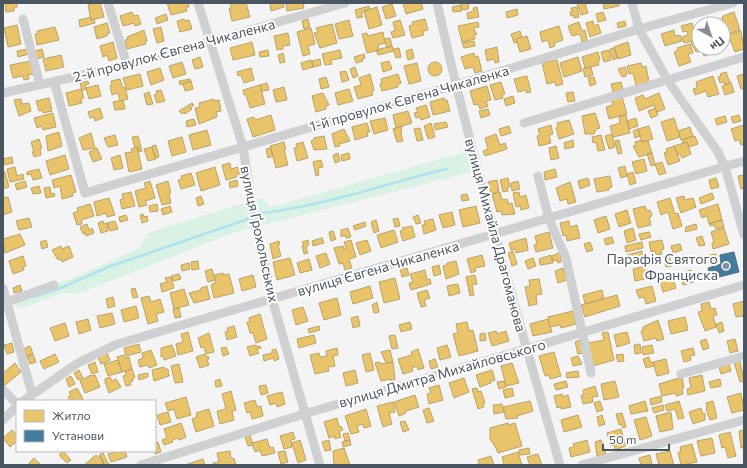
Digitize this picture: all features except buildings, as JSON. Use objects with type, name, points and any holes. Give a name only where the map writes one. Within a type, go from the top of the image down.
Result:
[{"type":"street","points":[[108,3],[127,65]]},
{"type":"street","name":"вулиця Ґрохольських","points":[[198,3],[243,147],[254,218],[272,299],[304,414],[320,465]]},
{"type":"street","name":"2-й провулок Євгена Чикаленка","points":[[3,93],[127,65],[345,3]]},
{"type":"street","name":"вулиця Михайла Драгоманова","points":[[437,3],[494,234],[560,465]]},
{"type":"street","points":[[632,3],[639,29],[668,81],[718,152],[725,167],[744,235]]},
{"type":"street","name":"1-й провулок Євгена Чикаленка","points":[[54,82],[85,193],[456,85],[639,29],[733,3]]},
{"type":"street","points":[[23,18],[40,85]]},
{"type":"street","points":[[524,123],[744,57]]},
{"type":"street","name":"вулиця Євгена Чикаленка","points":[[24,400],[78,363],[117,344],[744,161]]},
{"type":"street","points":[[538,176],[549,219],[566,258],[583,331],[591,374]]},
{"type":"street","points":[[7,302],[54,285]]},
{"type":"street","name":"вулиця Дмитра Михайловського","points":[[141,465],[159,462],[304,414],[583,331],[744,286]]},
{"type":"street","points":[[3,288],[32,394]]},
{"type":"street","points":[[681,374],[744,356]]},
{"type":"street","points":[[3,390],[16,404]]},
{"type":"street","points":[[3,420],[16,406]]},
{"type":"street","points":[[582,465],[744,420]]},
{"type":"green space","points":[[472,150],[479,170],[233,233],[77,294],[62,293],[19,309],[14,304],[3,306],[3,303],[73,278],[139,248],[146,235],[150,232],[260,198],[263,199],[269,207],[272,207]]},
{"type":"waterway","points":[[259,213],[274,212],[318,203],[447,169]]},
{"type":"waterway","points":[[34,297],[61,288],[108,267],[251,218]]},
{"type":"place","name":"Парафія Святого Франциска","points":[[726,266]]}]
